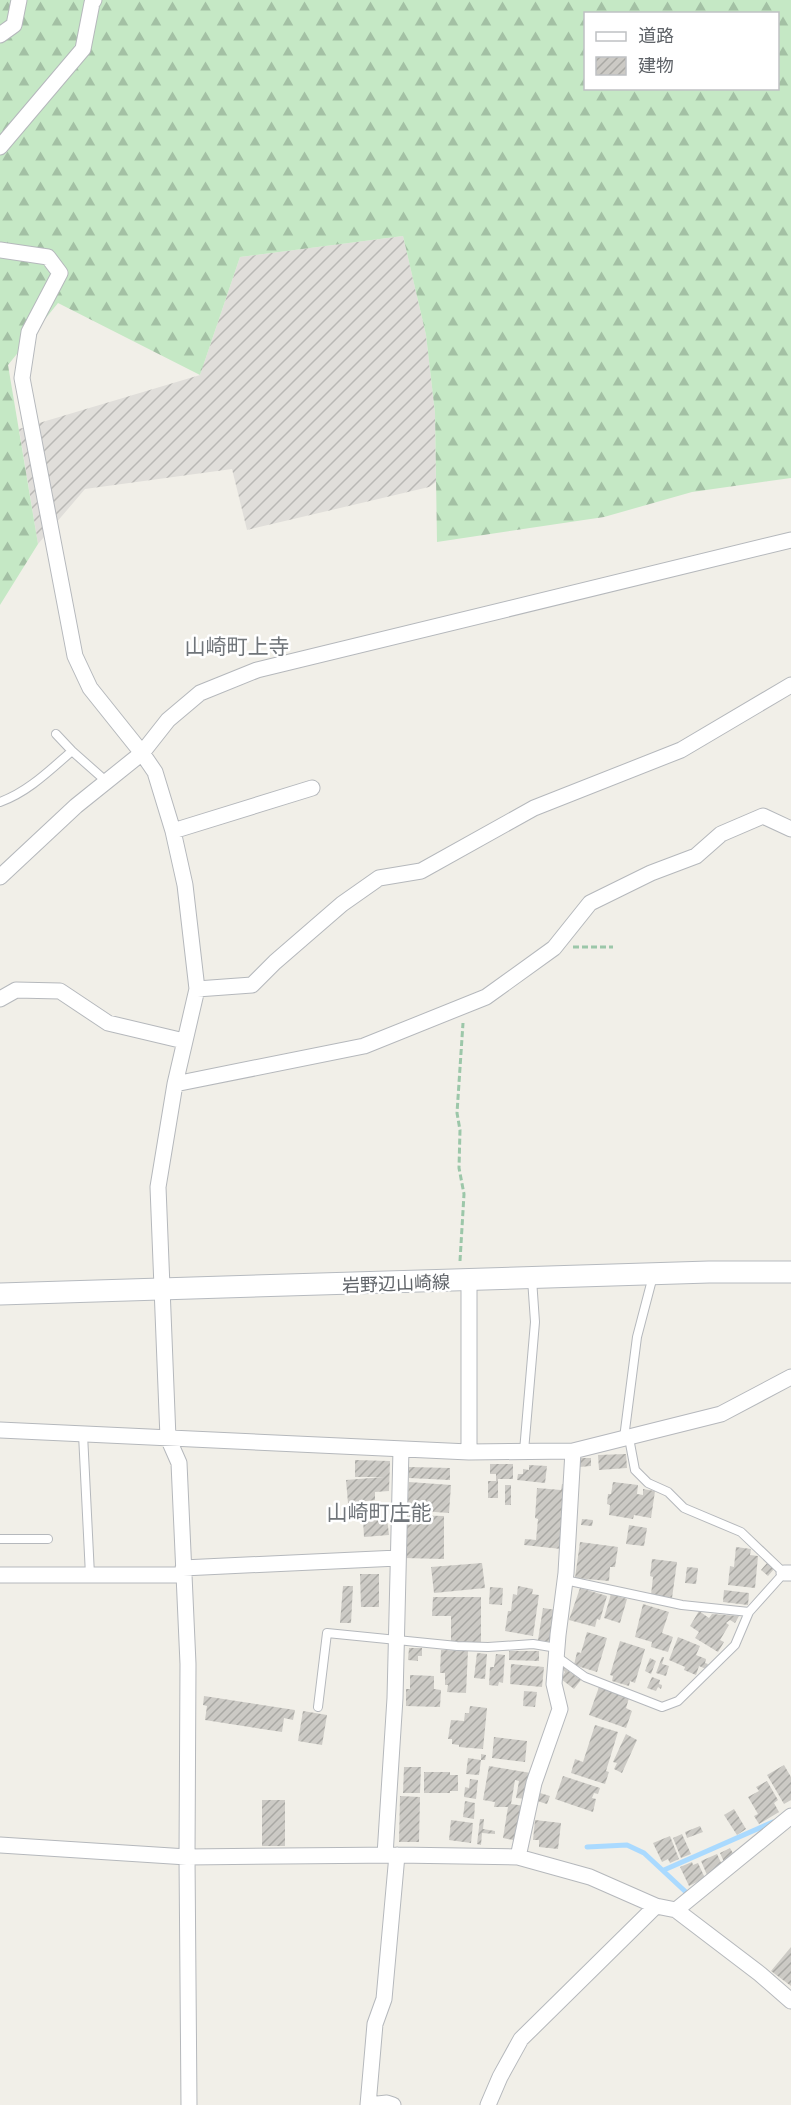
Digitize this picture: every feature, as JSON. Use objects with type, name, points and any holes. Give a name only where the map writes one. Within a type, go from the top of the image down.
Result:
[{"type":"main road","name":"岩野辺山崎線","points":[[0,1294],[653,1274],[791,1272]]},
{"type":"street","points":[[0,35],[14,25],[19,0]]},
{"type":"street","points":[[0,147],[83,49],[94,0]]},
{"type":"street","points":[[0,250],[48,256],[60,273],[29,332],[22,378],[75,656],[90,688],[155,772],[173,831],[185,885],[197,989],[184,1041],[158,1187],[168,1438],[178,1463],[188,1664],[189,2105]]},
{"type":"street","points":[[0,878],[76,807],[142,753],[168,720],[200,693],[257,670],[791,540]]},
{"type":"street","points":[[197,989],[252,985],[342,904],[379,878],[421,870],[534,808],[681,750],[791,685]]},
{"type":"street","points":[[173,831],[312,788]]},
{"type":"street","points":[[176,1084],[364,1046],[486,997],[554,948],[590,903],[651,873],[696,856],[721,834],[763,816],[791,829]]},
{"type":"street","points":[[0,999],[16,990],[60,992],[108,1023],[184,1041]]},
{"type":"street","points":[[464,1280],[469,1452]]},
{"type":"street","points":[[0,1430],[469,1452],[573,1451],[721,1414],[791,1377]]},
{"type":"street","points":[[393,2105],[387,2103],[368,2105],[375,2024],[384,2000],[391,1855],[401,1449]]},
{"type":"street","points":[[518,1857],[534,1783],[560,1709],[554,1684],[565,1580],[573,1451]]},
{"type":"street","points":[[0,1575],[90,1575],[184,1571],[398,1558]]},
{"type":"street","points":[[676,1910],[791,1816]]},
{"type":"street","points":[[0,1845],[187,1857],[391,1855],[518,1857],[590,1877],[656,1906],[676,1910],[760,1974],[791,2001]]},
{"type":"street","points":[[488,2105],[520,2039],[656,1906]]},
{"type":"lane","points":[[56,734],[72,752],[107,782]]},
{"type":"lane","points":[[0,802],[13,797],[39,779],[72,752]]},
{"type":"lane","points":[[318,1707],[327,1633],[397,1641],[488,1647],[533,1644],[556,1652],[585,1677],[662,1707],[678,1701],[735,1645],[749,1612],[787,1573],[741,1532],[684,1508],[668,1492],[648,1483],[635,1470],[626,1439],[637,1337],[653,1274]]},
{"type":"lane","points":[[524,1451],[535,1323],[532,1278]]},
{"type":"lane","points":[[83,1434],[90,1575]]},
{"type":"lane","points":[[0,1539],[48,1539]]},
{"type":"lane","points":[[565,1580],[682,1605],[749,1612]]},
{"type":"path","points":[[554,948],[613,947]]},
{"type":"path","points":[[463,1006],[457,1113],[460,1131],[459,1168],[464,1194],[464,1280]]},
{"type":"shaded area","points":[[403,236],[426,335],[435,413],[436,482],[429,487],[247,530],[232,469],[85,489],[38,544],[19,429],[200,375],[240,257]]},
{"type":"green space","points":[[0,0],[791,0],[791,478],[692,492],[604,517],[437,542],[435,413],[426,335],[403,236],[240,257],[200,375],[58,303],[8,365],[38,544],[0,605]]},
{"type":"building","points":[[626,1454],[627,1468],[599,1470],[598,1455]]},
{"type":"building","points":[[579,1458],[591,1458],[591,1466],[579,1467]]},
{"type":"building","points":[[355,1460],[390,1461],[389,1491],[375,1492],[375,1500],[348,1503],[346,1480],[384,1477],[355,1477]]},
{"type":"building","points":[[490,1464],[513,1464],[513,1479],[498,1479],[498,1498],[488,1498],[488,1481],[496,1481],[496,1474],[490,1474]]},
{"type":"building","points":[[529,1465],[547,1466],[545,1483],[517,1480],[518,1474],[523,1474],[523,1469],[529,1470]]},
{"type":"building","points":[[409,1467],[450,1468],[450,1480],[409,1478]]},
{"type":"building","points":[[409,1482],[451,1485],[449,1513],[407,1510]]},
{"type":"building","points":[[613,1482],[638,1485],[637,1494],[643,1495],[643,1489],[655,1491],[651,1518],[634,1515],[633,1519],[609,1515],[608,1494],[611,1494]]},
{"type":"building","points":[[562,1484],[567,1484],[561,1549],[524,1545],[525,1539],[536,1540],[537,1488],[561,1490]]},
{"type":"building","points":[[505,1485],[511,1485],[511,1505],[505,1505]]},
{"type":"building","points":[[404,1515],[444,1516],[444,1559],[403,1558]]},
{"type":"building","points":[[387,1518],[389,1535],[364,1537],[363,1519]]},
{"type":"building","points":[[582,1519],[593,1520],[592,1526],[581,1525]]},
{"type":"building","points":[[629,1525],[647,1528],[644,1546],[626,1544]]},
{"type":"building","points":[[580,1542],[618,1547],[615,1567],[610,1567],[609,1581],[575,1578]]},
{"type":"building","points":[[736,1547],[751,1549],[750,1555],[758,1556],[755,1588],[728,1585],[730,1566],[734,1567]]},
{"type":"building","points":[[652,1559],[677,1562],[672,1598],[651,1595]]},
{"type":"building","points":[[482,1563],[485,1588],[434,1593],[431,1567]]},
{"type":"building","points":[[767,1563],[774,1569],[768,1576],[761,1570]]},
{"type":"building","points":[[687,1567],[698,1568],[696,1584],[685,1583]]},
{"type":"building","points":[[360,1574],[379,1574],[379,1607],[361,1607]]},
{"type":"building","points":[[343,1586],[353,1586],[351,1623],[340,1623]]},
{"type":"building","points":[[518,1586],[533,1589],[532,1594],[539,1595],[533,1636],[505,1631],[508,1611],[511,1611],[513,1594],[517,1595]]},
{"type":"building","points":[[490,1587],[503,1588],[502,1605],[489,1604]]},
{"type":"building","points":[[580,1588],[607,1596],[600,1620],[597,1619],[595,1627],[569,1620]]},
{"type":"building","points":[[724,1590],[749,1593],[748,1605],[723,1602]]},
{"type":"building","points":[[611,1594],[627,1599],[620,1623],[604,1618]]},
{"type":"building","points":[[433,1597],[481,1597],[481,1643],[451,1642],[451,1616],[432,1616]]},
{"type":"building","points":[[643,1604],[669,1612],[662,1633],[673,1637],[668,1652],[651,1647],[652,1642],[635,1637]]},
{"type":"building","points":[[543,1608],[556,1610],[551,1642],[538,1640]]},
{"type":"building","points":[[699,1611],[709,1618],[712,1614],[739,1616],[735,1623],[730,1620],[726,1623],[729,1625],[720,1640],[724,1642],[718,1652],[695,1638],[699,1632],[690,1626]]},
{"type":"building","points":[[587,1632],[607,1638],[597,1672],[574,1665],[577,1652],[581,1653]]},
{"type":"building","points":[[678,1637],[700,1646],[696,1655],[706,1659],[705,1663],[708,1664],[706,1669],[699,1666],[696,1675],[669,1660]]},
{"type":"building","points":[[620,1641],[645,1649],[635,1683],[630,1681],[629,1686],[612,1681],[613,1676],[610,1675]]},
{"type":"building","points":[[409,1648],[422,1648],[422,1656],[418,1656],[418,1661],[408,1660]]},
{"type":"building","points":[[441,1650],[468,1651],[466,1693],[447,1692],[445,1673],[440,1673]]},
{"type":"building","points":[[509,1651],[539,1651],[539,1661],[509,1660]]},
{"type":"building","points":[[477,1653],[487,1654],[485,1679],[474,1678]]},
{"type":"building","points":[[496,1654],[505,1655],[503,1683],[499,1682],[498,1686],[489,1685],[490,1667],[494,1667]]},
{"type":"building","points":[[664,1657],[662,1664],[669,1666],[666,1676],[656,1673]]},
{"type":"building","points":[[650,1658],[656,1661],[651,1674],[645,1671]]},
{"type":"building","points":[[511,1664],[544,1667],[542,1687],[510,1684]]},
{"type":"building","points":[[563,1667],[581,1680],[574,1689],[561,1679],[565,1672]]},
{"type":"building","points":[[410,1675],[434,1676],[434,1689],[441,1690],[440,1707],[406,1706],[406,1689],[410,1689]]},
{"type":"building","points":[[652,1677],[660,1680],[661,1689],[658,1687],[656,1691],[647,1688]]},
{"type":"building","points":[[599,1687],[629,1698],[626,1708],[632,1711],[626,1728],[589,1715]]},
{"type":"building","points":[[524,1691],[537,1692],[535,1707],[523,1706]]},
{"type":"building","points":[[204,1696],[295,1710],[293,1720],[284,1718],[282,1732],[205,1720],[207,1706],[203,1705]]},
{"type":"building","points":[[470,1706],[487,1708],[483,1749],[459,1747],[459,1745],[452,1744],[452,1739],[448,1739],[451,1720],[464,1721],[465,1713],[469,1713]]},
{"type":"building","points":[[303,1711],[327,1715],[322,1745],[298,1741]]},
{"type":"building","points":[[595,1725],[618,1732],[606,1771],[609,1772],[605,1784],[571,1773],[575,1759],[583,1762]]},
{"type":"building","points":[[626,1734],[637,1740],[622,1773],[614,1769],[617,1763],[613,1762]]},
{"type":"building","points":[[494,1737],[527,1741],[525,1762],[492,1758]]},
{"type":"building","points":[[481,1754],[486,1755],[485,1760],[481,1760]]},
{"type":"building","points":[[468,1758],[481,1760],[479,1775],[466,1774]]},
{"type":"building","points":[[784,1765],[791,1777],[791,1800],[784,1804],[767,1775]]},
{"type":"building","points":[[489,1766],[531,1773],[526,1799],[516,1798],[519,1781],[515,1780],[511,1804],[525,1806],[518,1841],[503,1838],[508,1807],[494,1807],[495,1802],[483,1800]]},
{"type":"building","points":[[404,1767],[421,1767],[420,1793],[403,1793]]},
{"type":"building","points":[[424,1772],[450,1772],[450,1775],[458,1775],[458,1791],[424,1793]]},
{"type":"building","points":[[563,1776],[600,1788],[598,1794],[594,1793],[592,1798],[596,1799],[593,1812],[555,1799]]},
{"type":"building","points":[[470,1779],[478,1780],[476,1799],[464,1797],[465,1787],[469,1788]]},
{"type":"building","points":[[767,1781],[778,1800],[774,1803],[779,1812],[759,1824],[754,1816],[758,1814],[748,1797],[759,1791],[756,1787]]},
{"type":"building","points":[[540,1793],[550,1796],[547,1804],[537,1801]]},
{"type":"building","points":[[400,1796],[420,1797],[419,1842],[399,1842]]},
{"type":"building","points":[[262,1800],[285,1800],[285,1846],[262,1846]]},
{"type":"building","points":[[465,1801],[475,1803],[474,1819],[463,1817]]},
{"type":"building","points":[[734,1809],[746,1829],[737,1835],[724,1815]]},
{"type":"building","points":[[480,1819],[484,1819],[483,1829],[495,1831],[495,1834],[482,1833],[481,1845],[477,1844]]},
{"type":"building","points":[[451,1820],[473,1823],[471,1843],[449,1840]]},
{"type":"building","points":[[535,1820],[561,1823],[558,1849],[539,1847],[539,1840],[533,1840]]},
{"type":"building","points":[[700,1826],[703,1832],[687,1838],[685,1832]]},
{"type":"building","points":[[682,1834],[691,1854],[681,1858],[673,1838]]},
{"type":"building","points":[[670,1836],[679,1859],[670,1863],[668,1859],[662,1862],[653,1843]]},
{"type":"building","points":[[730,1848],[735,1857],[724,1862],[720,1853]]},
{"type":"building","points":[[717,1854],[723,1867],[707,1875],[701,1861]]},
{"type":"building","points":[[692,1862],[693,1865],[698,1863],[705,1878],[689,1886],[680,1867]]},
{"type":"building","points":[[791,1947],[791,1986],[771,1971]]},
{"type":"waterway","points":[[664,1870],[773,1822]]},
{"type":"waterway","points":[[587,1847],[627,1845],[644,1853],[688,1894]]},
{"type":"district","name":"山崎町上寺","points":[[237,646]]},
{"type":"district","name":"山崎町庄能","points":[[379,1512]]}]
